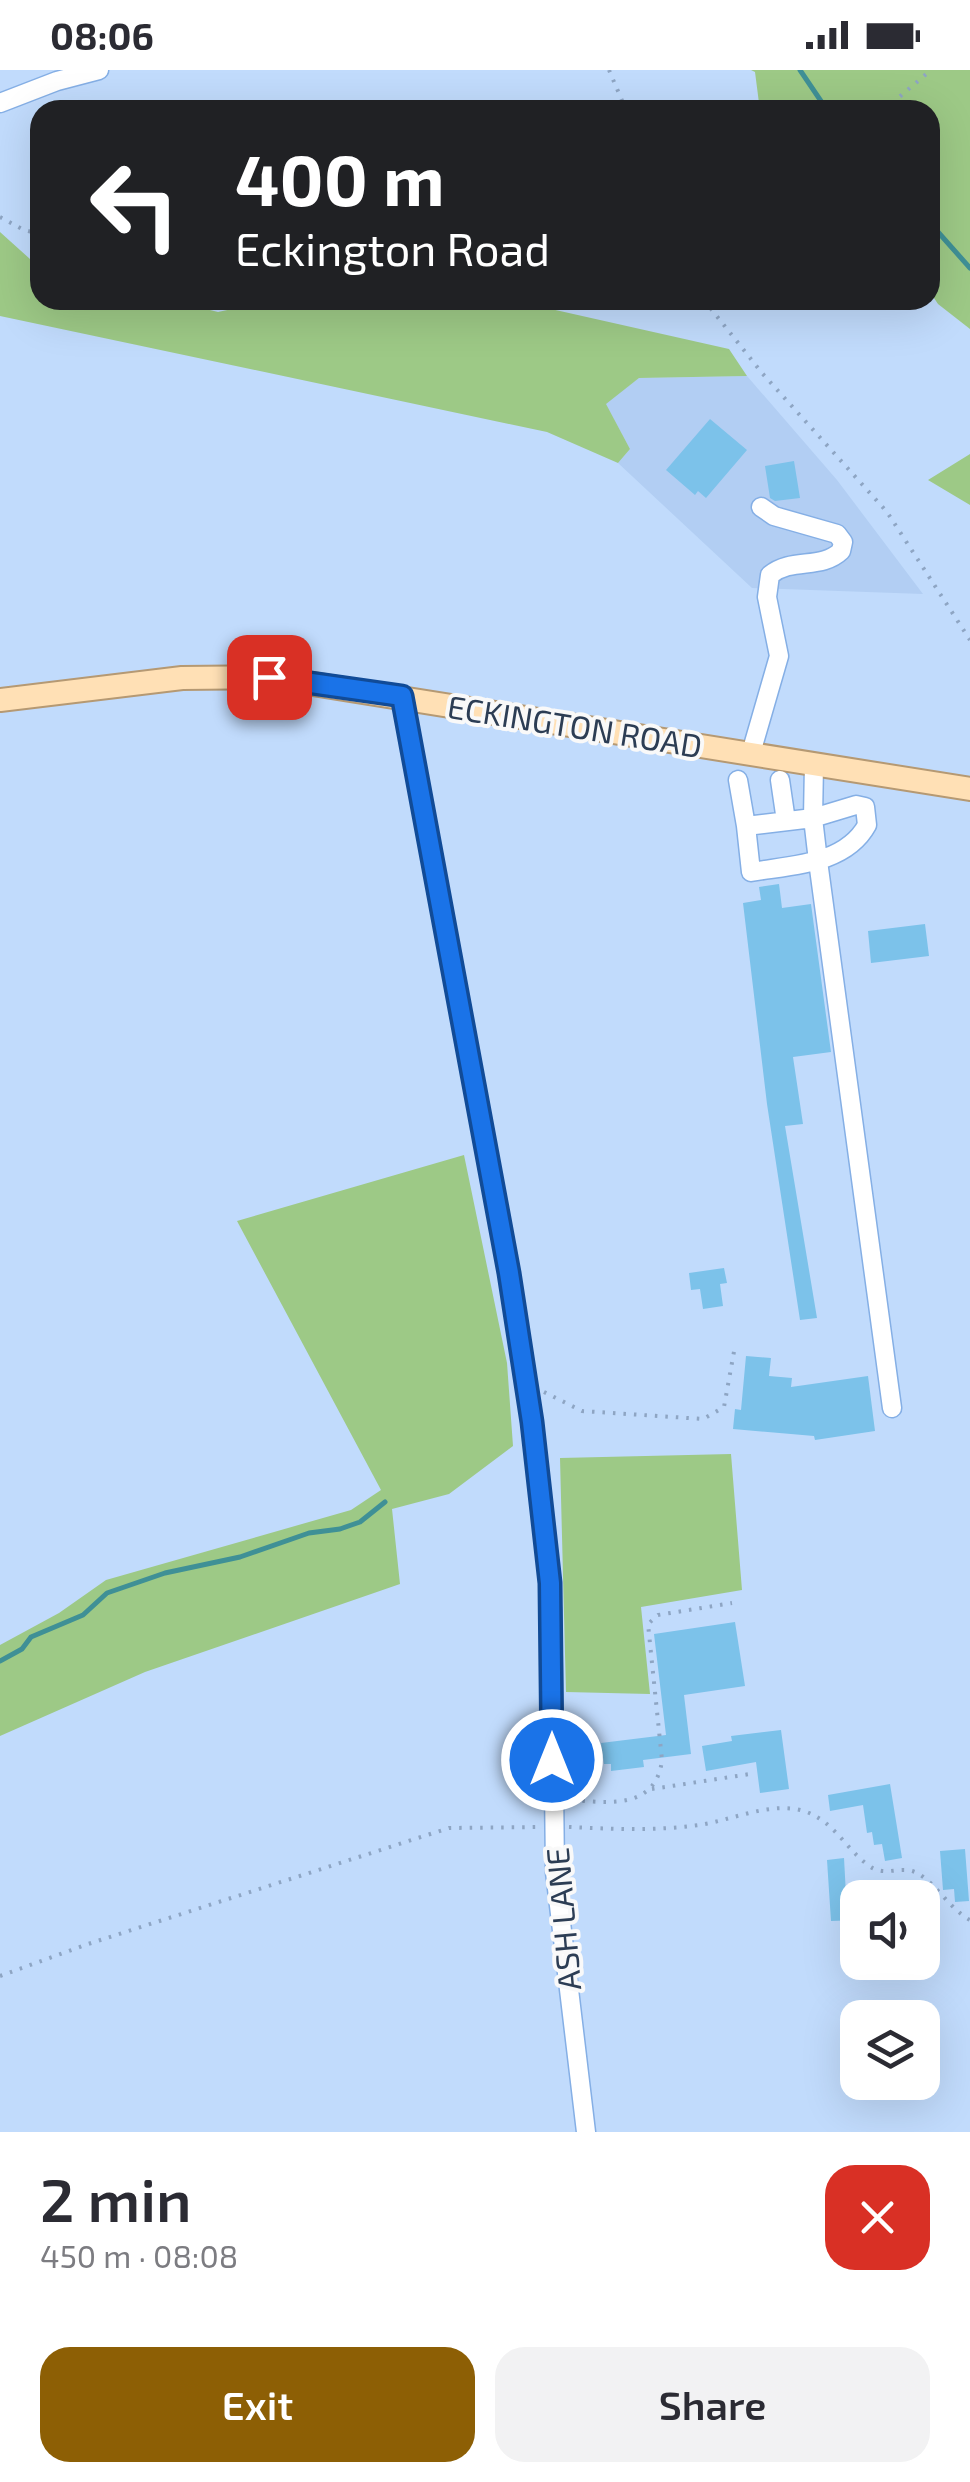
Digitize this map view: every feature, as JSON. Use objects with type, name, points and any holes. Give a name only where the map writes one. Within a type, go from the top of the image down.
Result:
[{"type":"main road","name":"ECKINGTON ROAD","points":[[0,700],[182,678],[269,677],[970,789]]},
{"type":"street","points":[[0,104],[99,70]]},
{"type":"street","points":[[751,753],[779,656],[767,596],[770,575],[792,563],[827,561],[841,551],[844,542],[838,534],[774,516],[761,507]]},
{"type":"street","name":"ASH LANE","points":[[402,696],[527,1383],[550,1574],[555,1872],[586,2132]]},
{"type":"street","points":[[814,764],[818,861],[892,1408]]},
{"type":"street","points":[[738,780],[751,872],[818,861],[851,845],[861,835],[867,814],[865,806],[856,804],[814,818],[746,826]]},
{"type":"street","points":[[780,780],[786,821]]},
{"type":"path","points":[[609,70],[622,100]]},
{"type":"path","points":[[896,100],[931,70]]},
{"type":"path","points":[[0,217],[30,232]]},
{"type":"path","points":[[712,310],[887,512],[970,640]]},
{"type":"path","points":[[527,1383],[582,1411],[703,1419],[724,1407],[736,1346]]},
{"type":"path","points":[[652,1789],[660,1776],[662,1760],[648,1624],[658,1615],[732,1603]]},
{"type":"path","points":[[552,1798],[627,1800],[652,1789],[750,1774]]},
{"type":"path","points":[[0,1976],[449,1828],[664,1828],[702,1825],[786,1808],[807,1812],[830,1825],[868,1866],[881,1872],[912,1870],[970,1920]]},
{"type":"shaded area","points":[[747,376],[837,480],[923,594],[752,588],[618,463],[630,449],[605,403],[639,378]]},
{"type":"green space","points":[[751,70],[970,70],[970,329],[940,306],[940,100],[759,100],[755,72]]},
{"type":"green space","points":[[0,232],[30,259],[30,310],[555,310],[729,349],[747,376],[639,378],[606,404],[630,449],[618,463],[547,432],[0,316]]},
{"type":"green space","points":[[970,454],[970,505],[928,480]]},
{"type":"green space","points":[[464,1155],[507,1363],[513,1446],[449,1494],[392,1509],[400,1584],[145,1672],[0,1736],[0,1645],[59,1613],[106,1580],[351,1510],[381,1490],[237,1221]]},
{"type":"green space","points":[[731,1454],[742,1590],[641,1607],[650,1694],[566,1692],[560,1458]]},
{"type":"building","points":[[710,419],[747,450],[706,498],[698,491],[695,495],[666,470]]},
{"type":"building","points":[[794,461],[800,498],[775,501],[770,498],[765,466]]},
{"type":"building","points":[[779,884],[782,908],[811,904],[831,1052],[793,1057],[803,1124],[785,1126],[817,1318],[800,1320],[767,1104],[743,903],[761,900],[759,887]]},
{"type":"building","points":[[925,924],[929,956],[871,963],[868,931]]},
{"type":"building","points":[[724,1268],[727,1283],[720,1284],[723,1306],[703,1309],[700,1289],[691,1290],[689,1273]]},
{"type":"building","points":[[746,1356],[771,1358],[769,1376],[792,1378],[791,1387],[868,1376],[875,1431],[815,1440],[814,1436],[733,1429],[735,1409],[741,1410]]},
{"type":"building","points":[[735,1622],[745,1686],[684,1695],[691,1754],[643,1760],[644,1767],[611,1771],[611,1764],[604,1764],[601,1743],[666,1735],[654,1634]]},
{"type":"building","points":[[781,1730],[789,1789],[760,1793],[756,1762],[706,1771],[702,1746],[732,1741],[731,1736]]},
{"type":"building","points":[[890,1784],[902,1858],[885,1861],[882,1844],[874,1845],[872,1832],[867,1833],[863,1805],[830,1811],[828,1795]]},
{"type":"building","points":[[965,1849],[969,1901],[955,1902],[954,1889],[943,1890],[940,1851]]},
{"type":"building","points":[[844,1858],[840,1921],[831,1921],[827,1860]]},
{"type":"waterway","points":[[800,70],[820,100]]},
{"type":"waterway","points":[[940,234],[970,268]]},
{"type":"waterway","points":[[0,1661],[22,1649],[31,1637],[83,1615],[107,1593],[165,1573],[240,1557],[309,1533],[340,1529],[360,1522],[385,1502]]},
{"type":"route","points":[[269,677],[402,696],[509,1273],[532,1422],[549,1556],[552,1760]]}]
